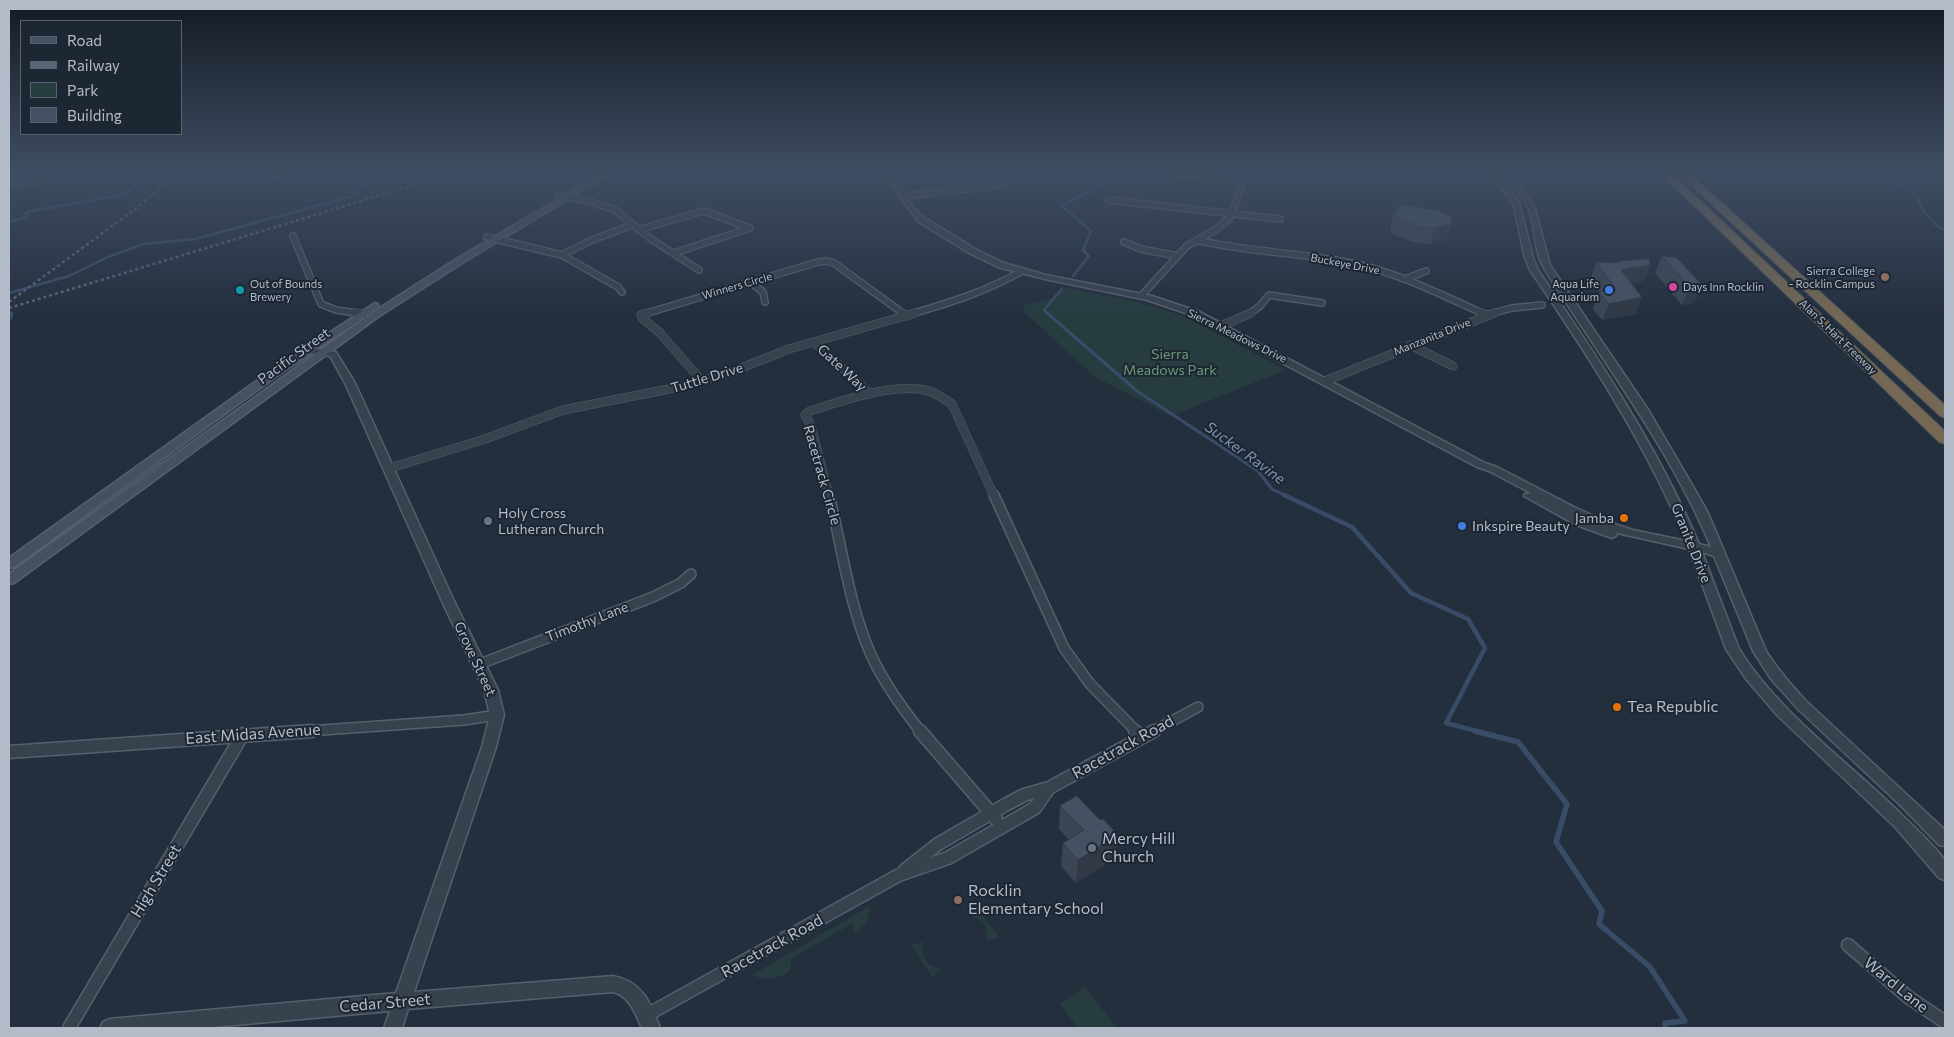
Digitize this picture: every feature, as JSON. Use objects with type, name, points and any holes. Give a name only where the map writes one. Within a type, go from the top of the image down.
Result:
[{"type":"highway","name":"Alan S. Hart Freeway","points":[[1716,221],[1945,439]]},
{"type":"highway","name":"Alan S. Hart Freeway","points":[[1736,221],[1945,413]]},
{"type":"main road","name":"Pacific Street","points":[[9,564],[237,400],[362,314],[520,221]]},
{"type":"main road","name":"Pacific Street","points":[[9,580],[323,353],[492,238]]},
{"type":"main road","points":[[214,432],[239,406],[237,400]]},
{"type":"main road","points":[[84,510],[96,507],[129,488],[139,485]]},
{"type":"street","points":[[629,221],[638,230],[699,270]]},
{"type":"street","points":[[638,230],[668,221]]},
{"type":"street","points":[[674,253],[750,228],[734,221]]},
{"type":"street","name":"Sierra Meadows Drive","points":[[925,221],[934,229],[984,258],[1020,272],[1141,296],[1186,310],[1222,326],[1481,466],[1494,476],[1580,523],[1631,540],[1718,553]]},
{"type":"street","points":[[1141,296],[1178,256],[1197,240],[1225,221]]},
{"type":"street","name":"Granite Drive","points":[[1521,221],[1529,258],[1534,270],[1637,430],[1666,482],[1734,648],[1753,679],[1768,697],[1897,820],[1945,873]]},
{"type":"street","name":"Granite Drive","points":[[1535,221],[1546,265],[1658,434],[1702,513],[1760,652],[1777,680],[1789,694],[1920,814],[1945,840]]},
{"type":"street","points":[[562,255],[592,240],[632,225]]},
{"type":"street","points":[[292,236],[321,304],[336,310],[362,314]]},
{"type":"street","points":[[492,238],[562,255],[618,287],[622,292]]},
{"type":"street","name":"Buckeye Drive","points":[[1197,240],[1236,248],[1352,264],[1405,279],[1486,315]]},
{"type":"street","points":[[1124,242],[1141,249],[1178,256]]},
{"type":"street","name":"Winners Circle","points":[[701,380],[659,332],[641,315],[818,262],[831,262],[906,316]]},
{"type":"street","points":[[1405,279],[1426,271]]},
{"type":"street","name":"Tuttle Drive","points":[[390,468],[485,439],[563,410],[599,401],[660,392],[814,342],[964,299],[998,285],[1020,272]]},
{"type":"street","points":[[750,282],[763,292],[765,302]]},
{"type":"street","points":[[1222,326],[1254,312],[1266,301],[1269,294],[1322,303]]},
{"type":"street","name":"Manzanita Drive","points":[[1324,381],[1486,315],[1512,308],[1542,305]]},
{"type":"street","name":"Gate Way","points":[[814,342],[870,394]]},
{"type":"street","points":[[1410,346],[1453,366]]},
{"type":"street","name":"Grove Street","points":[[310,351],[333,354],[339,361],[390,468],[448,601],[480,664],[491,690],[497,715],[489,747],[394,1028]]},
{"type":"street","name":"Racetrack Circle","points":[[994,817],[904,710],[880,673],[863,636],[829,492],[811,426],[805,416],[814,410],[895,389],[916,389],[934,393],[952,404],[1064,648],[1078,672],[1092,689],[1142,737]]},
{"type":"street","name":"Sierra Meadows Drive","points":[[1481,466],[1493,468],[1587,517],[1616,528],[1695,550]]},
{"type":"street","points":[[1545,495],[1580,523]]},
{"type":"street","name":"Timothy Lane","points":[[480,664],[653,597],[681,583],[692,574]]},
{"type":"street","name":"Racetrack Road","points":[[648,1022],[899,875],[938,844],[994,817],[1024,795],[1049,788],[1198,706]]},
{"type":"street","name":"East Midas Avenue","points":[[9,752],[243,734],[464,720],[497,715]]},
{"type":"street","name":"High Street","points":[[69,1028],[243,734]]},
{"type":"street","name":"Racetrack Road","points":[[899,875],[948,858],[1035,808],[1049,788]]},
{"type":"street","name":"Ward Lane","points":[[1848,945],[1908,997],[1945,1022]]},
{"type":"street","name":"Cedar Street","points":[[109,1028],[613,984],[624,986],[631,990],[648,1022]]},
{"type":"green space","name":"Sierra Meadows Park","points":[[1062,287],[1141,303],[1183,316],[1286,370],[1171,416],[1095,377],[1024,312],[1024,305],[1050,299]]},
{"type":"green space","points":[[975,906],[999,937],[998,939],[986,940],[987,931],[984,923],[968,915]]},
{"type":"green space","points":[[868,907],[871,908],[867,921],[856,934],[854,933],[853,923],[791,959],[790,971],[781,976],[766,978],[752,975]]},
{"type":"green space","points":[[923,942],[924,957],[928,963],[941,969],[932,977],[911,945]]},
{"type":"green space","points":[[1085,987],[1117,1028],[1078,1028],[1060,1004]]},
{"type":"building","points":[[1406,221],[1452,221],[1452,223],[1435,228],[1420,227]]},
{"type":"building","points":[[1662,256],[1677,258],[1702,285],[1690,287]]},
{"type":"building","points":[[1649,259],[1650,265],[1621,270],[1642,297],[1609,304],[1599,292],[1616,289],[1596,262],[1616,263],[1620,261]]},
{"type":"building","points":[[1077,796],[1100,820],[1103,819],[1118,835],[1078,860],[1063,843],[1084,830],[1060,806]]},
{"type":"waterway","points":[[9,293],[69,276],[108,257],[143,244],[195,239],[260,221]]},
{"type":"waterway","name":"Sucker Ravine","points":[[1073,276],[1089,256],[1083,250],[1091,231],[1080,221]]},
{"type":"waterway","points":[[1933,221],[1945,230]]},
{"type":"waterway","name":"Sucker Ravine","points":[[1049,314],[1044,310],[1062,289]]},
{"type":"waterway","name":"Sucker Ravine","points":[[1047,313],[1137,391],[1258,471],[1272,489],[1287,496]]},
{"type":"waterway","points":[[9,318],[11,318],[12,314]]},
{"type":"waterway","name":"Sucker Ravine","points":[[1284,495],[1352,527],[1411,593],[1468,619],[1485,648],[1446,723],[1480,732]]},
{"type":"waterway","name":"Sucker Ravine","points":[[1475,731],[1518,742],[1567,804],[1556,842],[1602,911],[1599,924],[1650,967],[1685,1021],[1665,1023],[1666,1028]]},
{"type":"railway","points":[[9,302],[118,221]]},
{"type":"railway","points":[[9,308],[294,221]]},
{"type":"place","name":"Sierra College - Rocklin Campus","points":[[1885,277]]},
{"type":"place","name":"Days Inn Rocklin","points":[[1673,287]]},
{"type":"place","name":"Out of Bounds Brewery","points":[[240,290]]},
{"type":"place","name":"Aqua Life Aquarium","points":[[1609,290]]},
{"type":"place","name":"Jamba","points":[[1624,518]]},
{"type":"place","name":"Holy Cross Lutheran Church","points":[[488,521]]},
{"type":"place","name":"Inkspire Beauty","points":[[1462,526]]},
{"type":"place","name":"Tea Republic","points":[[1617,707]]},
{"type":"place","name":"Mercy Hill Church","points":[[1092,848]]},
{"type":"place","name":"Rocklin Elementary School","points":[[958,900]]}]
